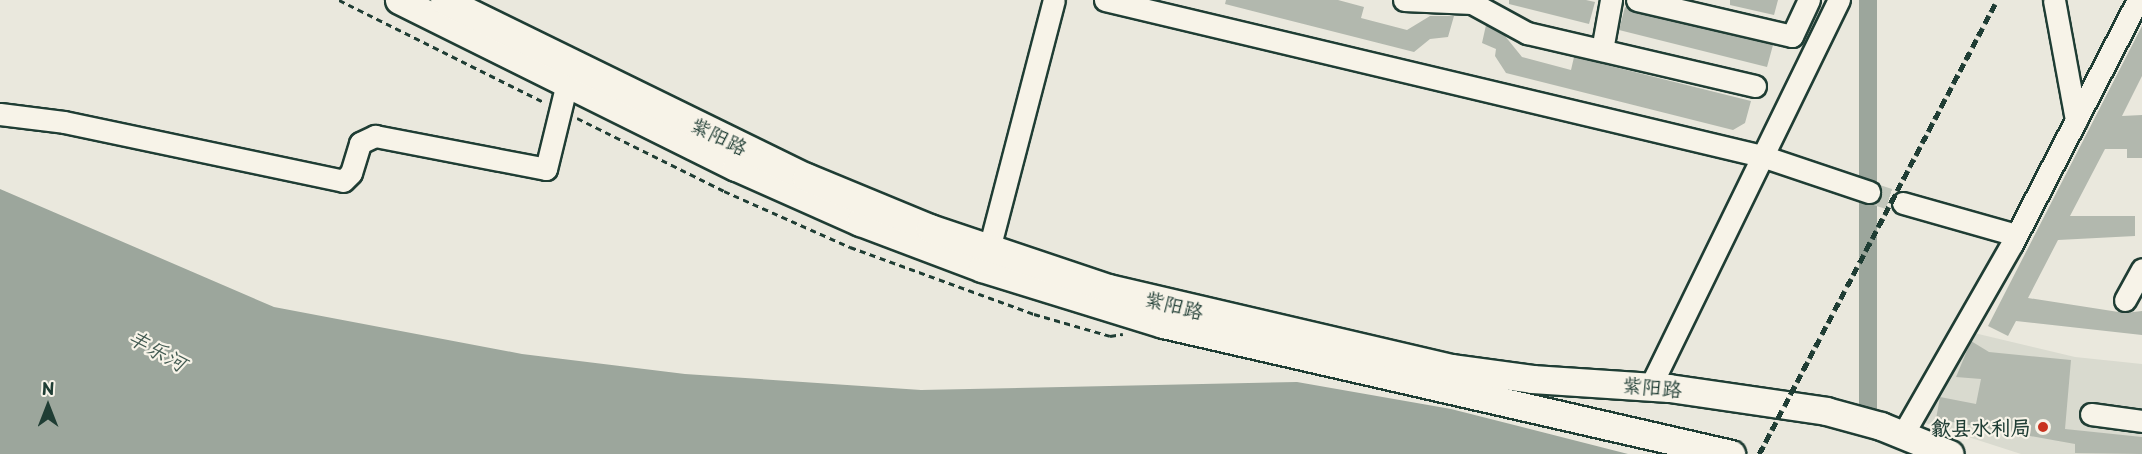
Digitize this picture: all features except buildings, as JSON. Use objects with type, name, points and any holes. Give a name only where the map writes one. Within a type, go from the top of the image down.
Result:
[{"type":"main road","name":"紫阳路","points":[[399,0],[797,195],[923,247],[1042,288],[1163,324],[1731,454]]},
{"type":"main road","name":"紫阳路","points":[[444,0],[806,177],[989,249],[1168,305],[1408,361],[1532,379],[1650,387],[1826,411],[1903,434],[1950,454]]},
{"type":"street","points":[[989,249],[1054,0]]},
{"type":"street","points":[[1105,0],[1767,157],[1869,192]]},
{"type":"street","points":[[1404,0],[1472,1],[1527,33],[1755,86]]},
{"type":"street","points":[[1602,50],[1611,0]]},
{"type":"street","points":[[1638,0],[1792,36],[1809,0]]},
{"type":"street","points":[[1650,387],[1767,157],[1839,0]]},
{"type":"street","points":[[2054,0],[2076,120]]},
{"type":"street","points":[[1903,434],[2016,235],[2138,0]]},
{"type":"street","points":[[0,114],[64,122],[343,181],[351,172],[360,143],[375,136],[546,169],[567,83]]},
{"type":"street","points":[[1903,202],[2016,235]]},
{"type":"street","points":[[2125,300],[2142,269]]},
{"type":"street","points":[[2091,414],[2142,421]]},
{"type":"shaded area","points":[[1970,332],[2075,357],[2142,364],[2142,454],[2021,454],[1925,423],[1927,409]]},
{"type":"water","points":[[1859,0],[1877,0],[1877,411],[1859,411]]},
{"type":"water","name":"丰乐河","points":[[0,189],[274,307],[522,354],[685,374],[921,390],[1297,382],[1451,409],[1628,454],[0,454]]},
{"type":"tunnel","points":[[1869,192],[1903,203]]},
{"type":"railway","points":[[1759,454],[1997,0]]},
{"type":"place","name":"歙县水利局","points":[[2043,427]]}]
